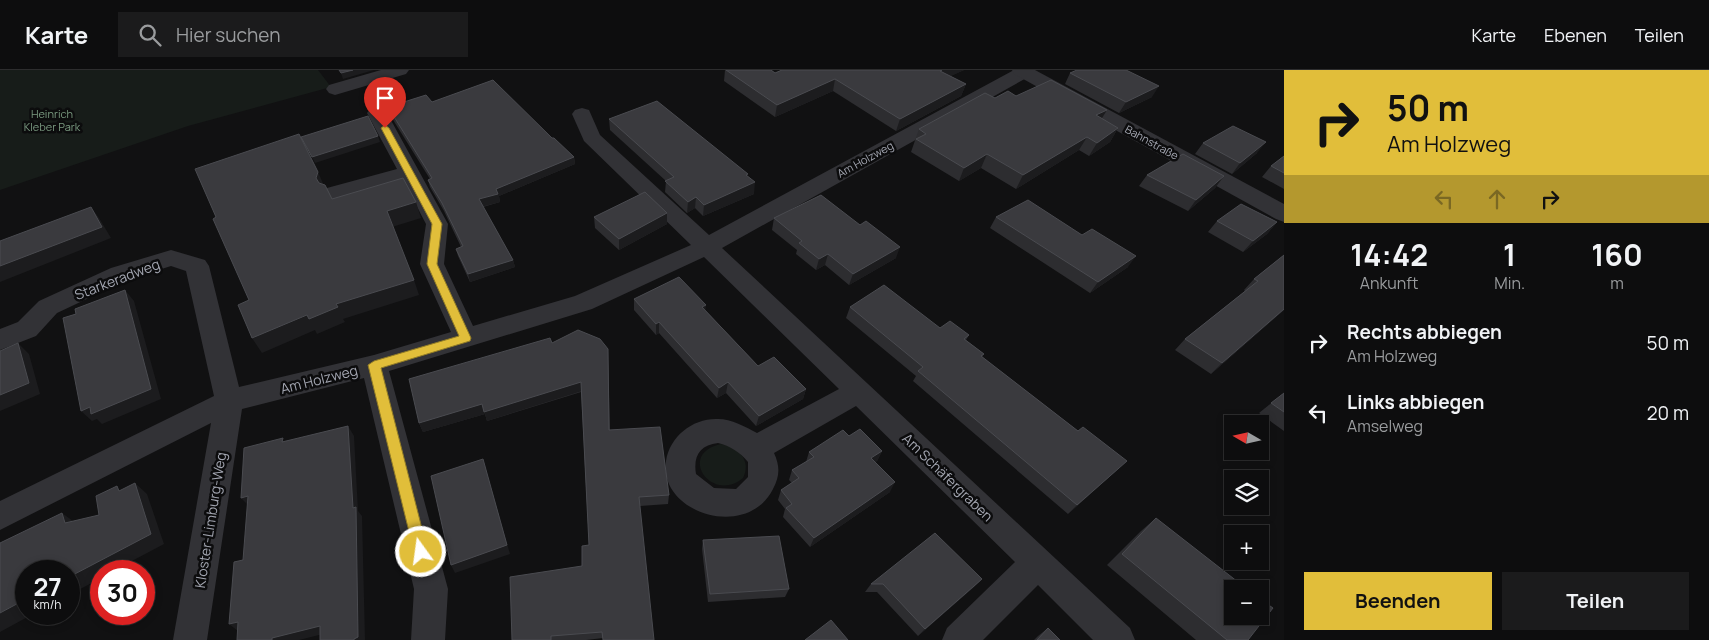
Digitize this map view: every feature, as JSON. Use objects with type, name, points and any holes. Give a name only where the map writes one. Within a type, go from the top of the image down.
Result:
[{"type":"street","points":[[335,90],[400,70]]},
{"type":"street","name":"Bahnstraße","points":[[1022,71],[1284,214]]},
{"type":"street","name":"Am Holzweg","points":[[0,516],[229,400],[374,365],[583,303],[706,247],[1022,71]]},
{"type":"street","points":[[377,113],[437,224],[432,264],[466,338]]},
{"type":"street","points":[[582,114],[591,137],[706,247]]},
{"type":"street","points":[[335,193],[409,172]]},
{"type":"street","name":"Am Schäfergraben","points":[[706,247],[1118,640]]},
{"type":"street","name":"Starkeradweg","points":[[0,340],[27,329],[48,306],[119,274],[171,258],[197,266],[229,400]]},
{"type":"street","points":[[374,365],[431,589],[428,640]]},
{"type":"street","points":[[756,448],[859,391]]},
{"type":"street","name":"Kloster-Limburg-Weg","points":[[190,640],[229,400]]},
{"type":"street","points":[[959,640],[1037,563]]},
{"type":"green space","name":"Heinrich Kleber Park","points":[[0,70],[318,70],[331,87],[188,126],[0,190]]},
{"type":"green space","points":[[721,444],[738,451],[742,455],[746,466],[743,478],[731,484],[720,485],[711,481],[704,474],[700,466],[701,457],[708,449]]},
{"type":"building","points":[[339,70],[353,70],[341,73]]},
{"type":"building","points":[[726,70],[771,70],[775,73],[782,70],[942,70],[940,71],[966,84],[900,119],[835,79],[777,105]]},
{"type":"building","points":[[1077,70],[1126,70],[1159,86],[1126,102],[1070,73]]},
{"type":"building","points":[[493,80],[574,157],[496,189],[498,194],[479,199],[513,260],[468,274],[456,249],[463,246],[442,203],[428,180],[432,178],[388,107],[426,95],[432,102]]},
{"type":"building","points":[[1051,80],[1107,110],[1096,115],[1118,128],[1097,143],[1087,137],[1023,175],[987,154],[964,168],[916,139],[926,134],[919,129],[985,93],[995,98],[1008,91],[1016,96]]},
{"type":"building","points":[[657,101],[748,174],[746,175],[755,182],[704,205],[696,197],[688,202],[665,181],[674,177],[609,119]]},
{"type":"building","points":[[368,116],[378,136],[312,157],[301,137]]},
{"type":"building","points":[[1233,126],[1266,142],[1240,163],[1203,143]]},
{"type":"building","points":[[299,134],[318,172],[316,178],[319,183],[325,185],[332,199],[403,178],[416,202],[387,211],[414,280],[336,304],[338,307],[309,319],[307,315],[252,338],[238,305],[249,300],[213,219],[216,217],[195,169]]},
{"type":"building","points":[[1183,154],[1224,176],[1196,200],[1147,175]]},
{"type":"building","points":[[1284,156],[1284,173],[1271,166]]},
{"type":"building","points":[[645,192],[667,213],[619,239],[594,217]]},
{"type":"building","points":[[821,195],[860,225],[866,221],[900,247],[853,274],[828,254],[819,259],[799,243],[802,241],[774,218]]},
{"type":"building","points":[[1028,200],[1082,235],[1092,229],[1136,256],[1098,282],[996,217]]},
{"type":"building","points":[[1241,204],[1277,222],[1253,241],[1217,221]]},
{"type":"building","points":[[91,207],[102,227],[0,266],[0,241]]},
{"type":"building","points":[[1284,255],[1284,309],[1222,363],[1185,339],[1258,281],[1254,279]]},
{"type":"building","points":[[679,277],[706,305],[702,307],[758,366],[774,357],[806,389],[759,416],[728,382],[719,388],[659,322],[656,324],[634,299]]},
{"type":"building","points":[[884,285],[940,328],[950,321],[969,335],[964,339],[984,354],[981,356],[1078,431],[1083,427],[1127,461],[1077,505],[918,371],[923,367],[850,307]]},
{"type":"building","points":[[125,290],[151,389],[91,414],[90,407],[81,411],[63,318],[76,314],[75,309]]},
{"type":"building","points":[[578,330],[600,339],[608,349],[609,430],[660,427],[669,495],[639,497],[654,640],[603,640],[602,632],[551,636],[551,640],[512,640],[510,577],[582,566],[582,546],[589,545],[581,382],[484,412],[482,404],[419,423],[409,379],[550,338],[552,343]]},
{"type":"building","points":[[18,343],[29,383],[0,395],[0,351]]},
{"type":"building","points":[[1284,393],[1284,412],[1271,403]]},
{"type":"building","points":[[348,426],[353,508],[356,507],[358,637],[354,640],[320,640],[320,626],[272,638],[272,640],[237,640],[238,622],[229,624],[234,562],[243,560],[248,496],[241,498],[244,448],[283,438],[282,442]]},
{"type":"building","points":[[860,429],[882,451],[871,458],[895,482],[814,538],[786,508],[792,504],[781,490],[799,478],[792,470],[814,457],[809,452],[843,430],[849,436]]},
{"type":"building","points":[[483,459],[507,545],[451,565],[431,476]]},
{"type":"building","points":[[135,483],[151,534],[101,560],[90,560],[90,566],[80,571],[80,560],[15,560],[15,605],[0,613],[0,543],[62,513],[65,523],[99,515],[96,496],[117,486],[119,491]]},
{"type":"building","points":[[1156,518],[1235,580],[1224,580],[1224,625],[1260,625],[1248,640],[1227,640],[1122,554]]},
{"type":"building","points":[[935,533],[982,579],[925,629],[883,584],[871,584]]},
{"type":"building","points":[[779,536],[789,589],[710,594],[703,540]]},
{"type":"building","points":[[1269,605],[1273,608],[1269,613]]},
{"type":"building","points":[[831,620],[848,640],[805,640]]},
{"type":"building","points":[[1048,628],[1060,640],[1037,640]]},
{"type":"route","points":[[385,128],[437,224],[432,264],[466,338],[374,365],[421,552]]}]
